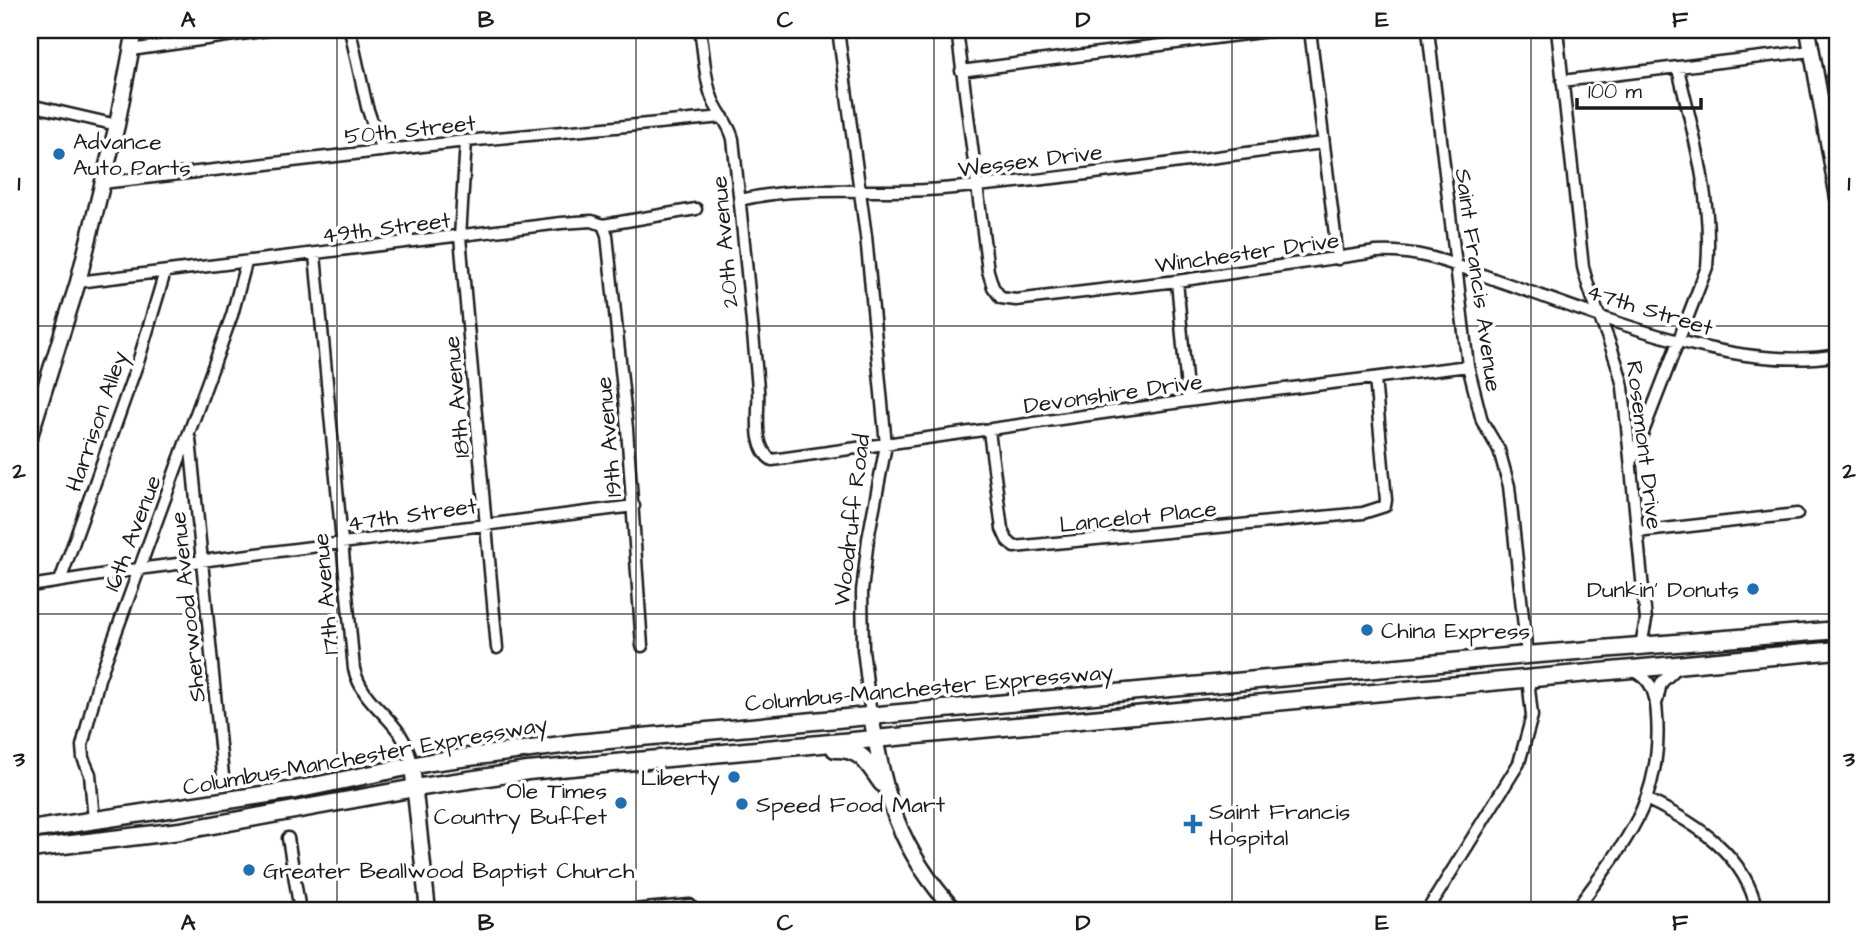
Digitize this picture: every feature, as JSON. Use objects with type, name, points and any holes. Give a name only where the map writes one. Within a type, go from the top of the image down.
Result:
[{"type":"main road","name":"Columbus-Manchester Expressway","points":[[30,830],[295,790],[412,765],[647,735],[1659,643],[1838,630]]},
{"type":"main road","name":"Columbus-Manchester Expressway","points":[[30,849],[204,827],[415,788],[528,771],[796,744],[1838,650]]},
{"type":"main road","points":[[1122,715],[1129,701],[1189,693],[1203,686]]},
{"type":"main road","points":[[796,744],[810,751],[856,751],[882,783]]},
{"type":"street","points":[[30,432],[78,282],[117,125],[135,30]]},
{"type":"street","points":[[131,50],[268,30]]},
{"type":"street","points":[[350,30],[367,107],[382,151]]},
{"type":"street","name":"20th Avenue","points":[[700,30],[710,93],[733,139],[758,392],[760,441],[766,456]]},
{"type":"street","name":"Woodruff Road","points":[[838,30],[860,192],[886,446],[868,539],[862,591],[863,649],[871,716],[882,783],[909,849],[956,911]]},
{"type":"street","points":[[957,30],[979,186]]},
{"type":"street","points":[[961,71],[1276,30]]},
{"type":"street","points":[[1310,30],[1338,259]]},
{"type":"street","name":"Saint Francis Avenue","points":[[1428,30],[1468,366],[1479,411],[1499,450],[1509,486],[1527,655]]},
{"type":"street","name":"Rosemont Drive","points":[[1557,30],[1583,267],[1597,314],[1608,333],[1617,359],[1632,462],[1646,620],[1641,645]]},
{"type":"street","points":[[1808,30],[1838,198]]},
{"type":"street","points":[[1562,81],[1811,51]]},
{"type":"street","points":[[1632,462],[1677,339],[1707,267],[1709,243],[1698,153],[1678,69]]},
{"type":"street","points":[[30,105],[117,125]]},
{"type":"street","name":"50th Street","points":[[102,183],[466,141],[723,117]]},
{"type":"street","name":"18th Avenue","points":[[466,141],[460,237],[497,648]]},
{"type":"street","name":"Wessex Drive","points":[[740,200],[794,192],[860,192],[979,186],[1324,143]]},
{"type":"street","name":"Winchester Drive","points":[[979,186],[988,271],[993,287],[1002,298],[1016,300],[1177,281],[1376,252],[1403,251],[1435,257],[1455,266]]},
{"type":"street","name":"49th Street","points":[[78,282],[592,221],[603,225],[696,209]]},
{"type":"street","name":"19th Avenue","points":[[603,225],[607,235],[634,506],[642,646]]},
{"type":"street","name":"17th Avenue","points":[[315,255],[344,542],[351,648],[357,680],[370,701],[404,736],[412,765],[428,911]]},
{"type":"street","name":"16th Avenue","points":[[94,821],[90,774],[83,758],[82,746],[105,658],[190,435],[235,307],[246,263]]},
{"type":"street","name":"47th Street","points":[[1455,266],[1677,339],[1766,360],[1816,359],[1838,355]]},
{"type":"street","name":"Harrison Alley","points":[[60,581],[139,359],[165,272]]},
{"type":"street","points":[[1177,281],[1188,401]]},
{"type":"street","name":"Devonshire Drive","points":[[766,456],[772,460],[785,459],[1188,401],[1468,366]]},
{"type":"street","name":"Lancelot Place","points":[[989,431],[1002,528],[1007,540],[1014,547],[1363,513],[1385,506],[1375,378]]},
{"type":"street","name":"Sherwood Avenue","points":[[190,435],[223,776]]},
{"type":"street","name":"47th Street","points":[[30,586],[138,569],[202,563],[487,523],[634,506]]},
{"type":"street","points":[[1637,532],[1797,514]]},
{"type":"street","name":"Rosemont Drive","points":[[1646,620],[1659,643]]},
{"type":"street","points":[[1575,911],[1618,851],[1648,800],[1657,757],[1657,705],[1661,683],[1680,665]]},
{"type":"street","points":[[1630,669],[1650,683],[1657,705]]},
{"type":"street","points":[[1427,911],[1519,763],[1532,716],[1528,678]]},
{"type":"street","points":[[1648,800],[1703,829],[1727,853],[1754,894],[1757,911]]},
{"type":"street","points":[[288,838],[300,911]]},
{"type":"street","points":[[621,911],[690,905]]},
{"type":"place","name":"Advance Auto Parts","points":[[59,154]]},
{"type":"place","name":"Dunkin' Donuts","points":[[1753,589]]},
{"type":"place","name":"China Express","points":[[1367,630]]},
{"type":"place","name":"Liberty","points":[[734,777]]},
{"type":"place","name":"Ole Times Country Buffet","points":[[621,803]]},
{"type":"place","name":"Speed Food Mart","points":[[742,804]]},
{"type":"place","name":"Saint Francis Hospital","points":[[1193,824]]},
{"type":"place","name":"Greater Beallwood Baptist Church","points":[[249,870]]}]
